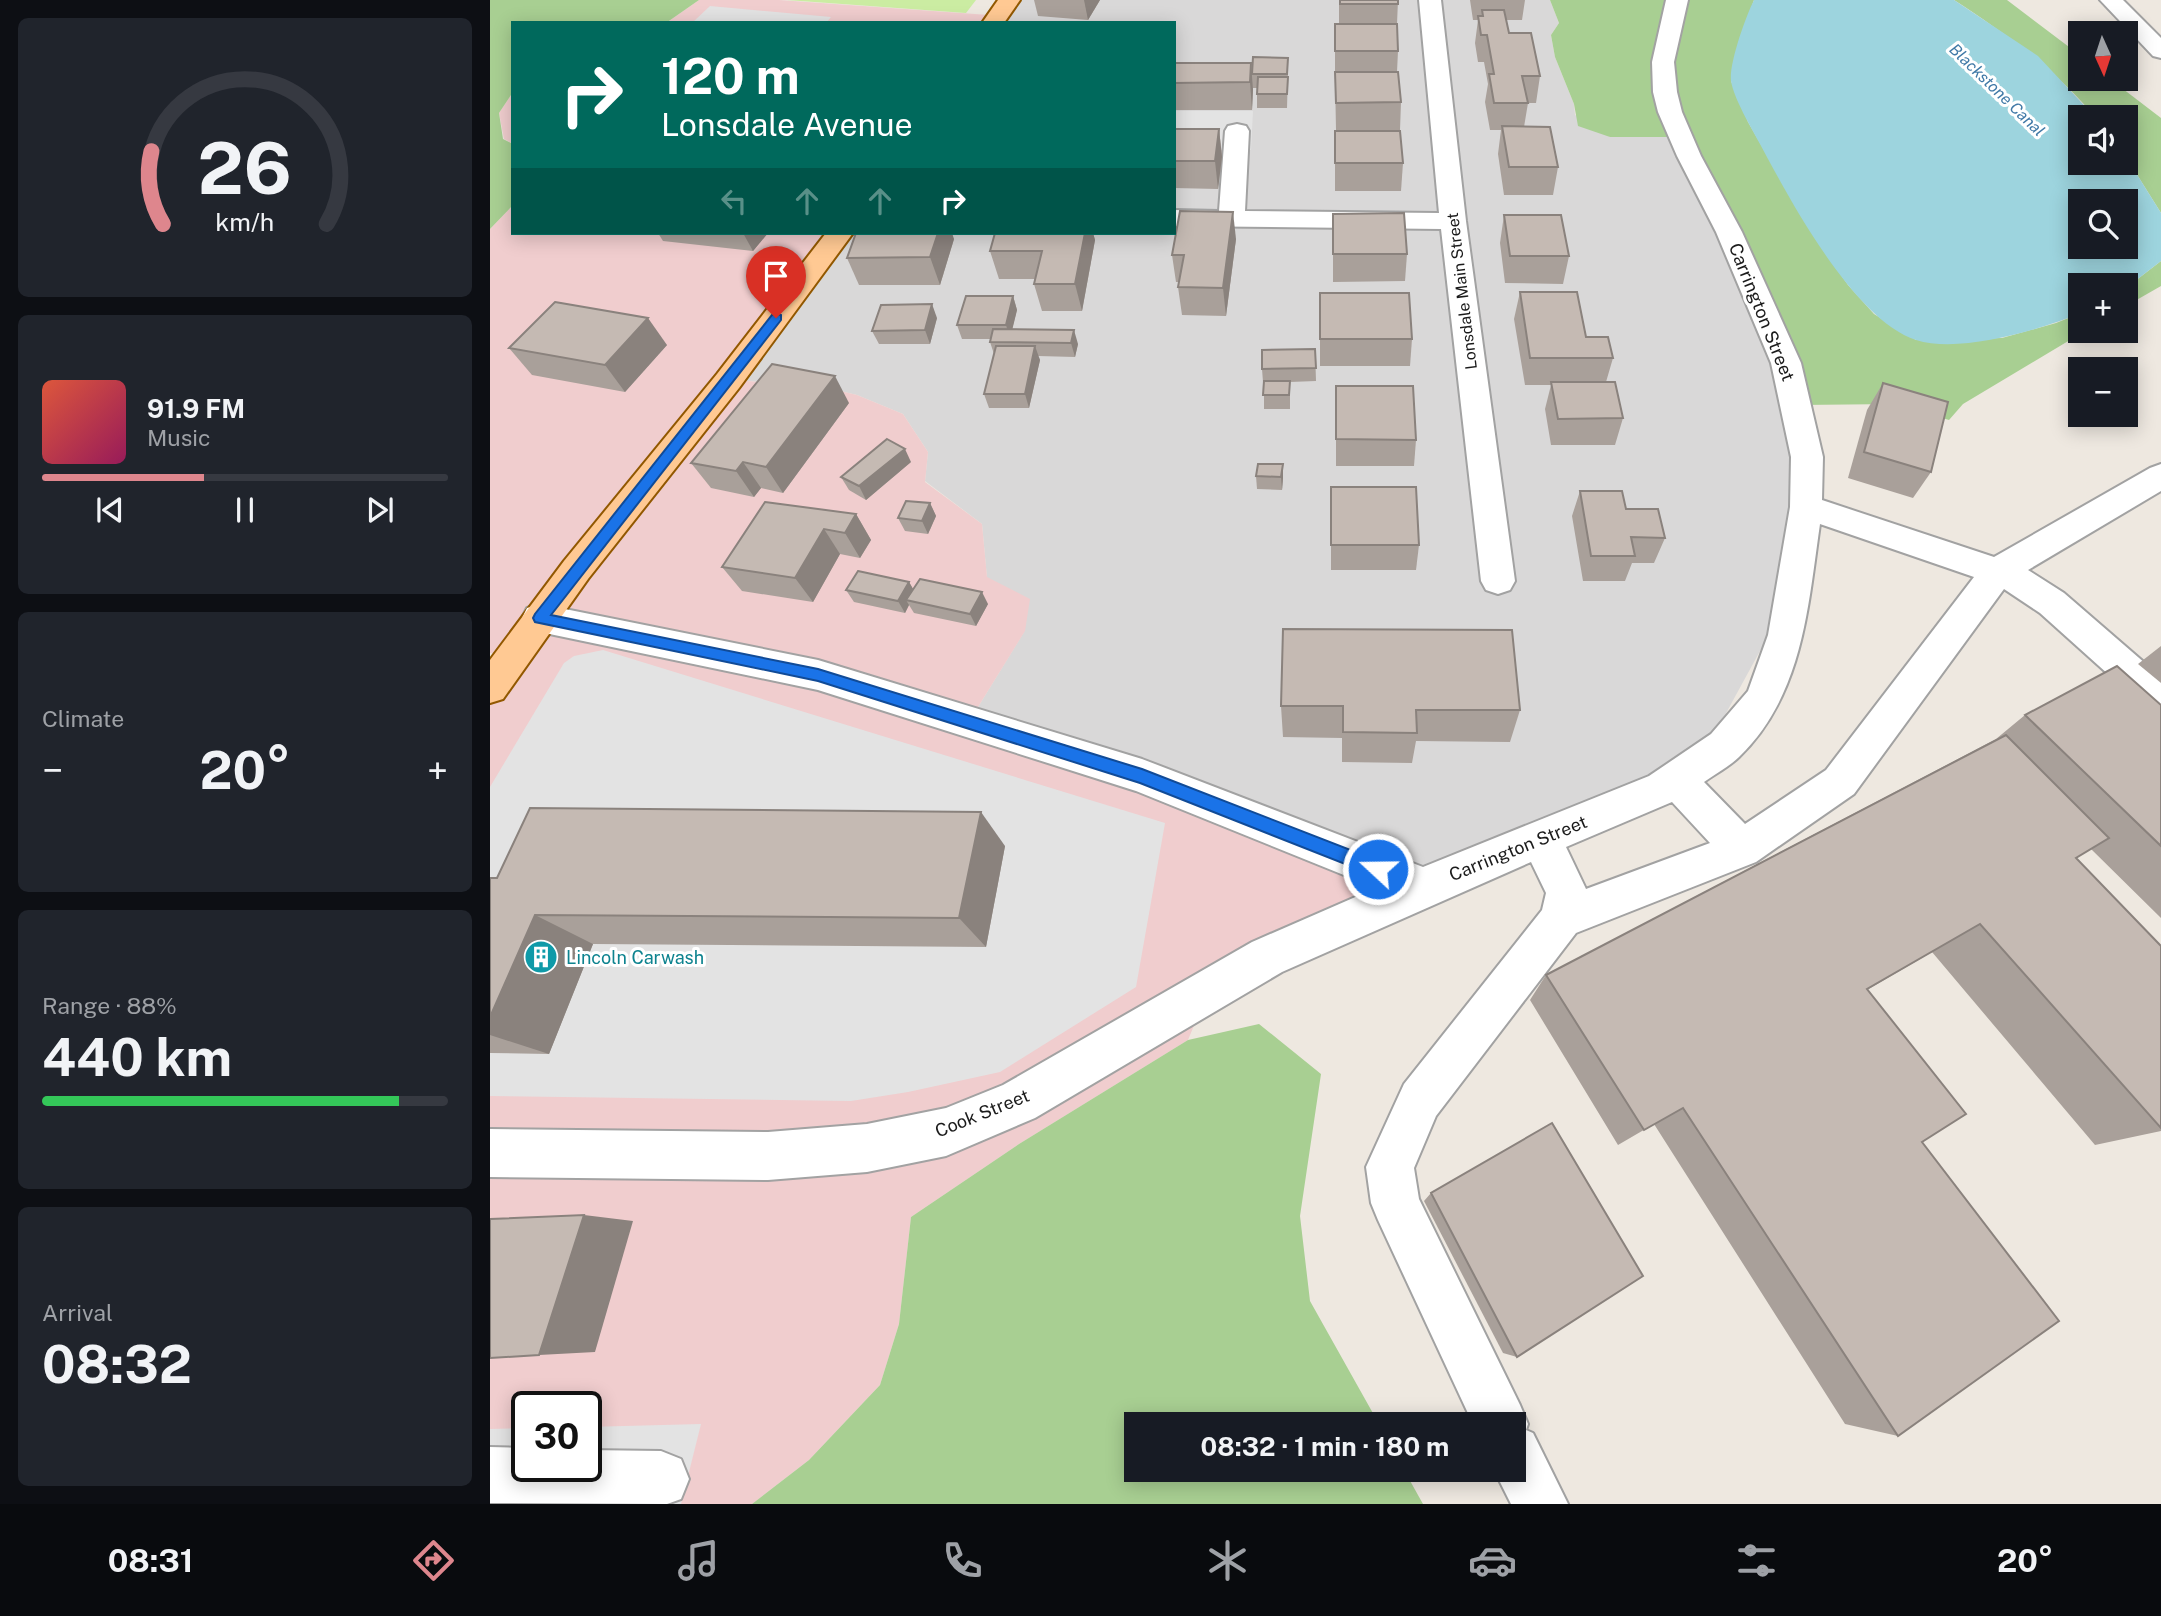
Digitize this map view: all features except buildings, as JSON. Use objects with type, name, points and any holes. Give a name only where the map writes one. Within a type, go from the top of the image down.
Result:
[{"type":"main road","points":[[994,21],[1009,0]]},
{"type":"main road","points":[[490,688],[540,618],[728,381],[838,235]]},
{"type":"street","name":"Lonsdale Main Street","points":[[1430,0],[1453,221],[1498,581]]},
{"type":"street","name":"Carrington Street","points":[[1423,887],[1663,788],[1725,746],[1764,699],[1786,635],[1806,507],[1807,457],[1786,363],[1729,232],[1689,156],[1665,92],[1663,62],[1677,0]]},
{"type":"street","points":[[2112,0],[2161,51]]},
{"type":"street","points":[[1232,218],[1237,131]]},
{"type":"street","points":[[1176,218],[1453,221]]},
{"type":"street","points":[[1561,919],[1742,849],[1840,782],[1997,572],[2161,476]]},
{"type":"street","points":[[1806,507],[2012,578],[2052,603],[2161,699]]},
{"type":"street","points":[[540,618],[818,675],[1142,776],[1423,887]]},
{"type":"street","points":[[1676,779],[1742,849]]},
{"type":"street","points":[[1495,1412],[1395,1203],[1390,1167],[1420,1100],[1561,919],[1567,893],[1541,839]]},
{"type":"street","name":"Cook Street","points":[[490,1153],[768,1156],[867,1148],[946,1132],[1019,1102],[1267,957],[1423,887]]},
{"type":"street","points":[[490,1475],[661,1479]]},
{"type":"street","points":[[1526,1476],[1540,1504]]},
{"type":"shaded area","points":[[699,0],[779,0],[989,15],[987,21],[669,21]]},
{"type":"shaded area","points":[[1003,0],[1550,0],[1559,23],[1551,35],[1555,57],[1574,104],[1575,115],[1610,137],[1680,137],[1773,319],[1806,457],[1778,618],[1713,737],[1691,757],[1283,949],[1387,878],[970,720],[1024,632],[987,578],[982,524],[925,481],[928,452],[903,414],[857,395],[832,389],[726,379],[836,235],[1176,235],[1176,21],[987,21]]},
{"type":"shaded area","points":[[710,6],[831,17],[828,21],[694,21]]},
{"type":"shaded area","points":[[511,95],[511,143],[504,139],[499,113]]},
{"type":"shaded area","points":[[1176,111],[1253,111],[1251,150],[1176,150]]},
{"type":"shaded area","points":[[511,207],[511,235],[836,235],[726,379],[832,389],[857,395],[903,414],[928,452],[925,482],[982,524],[987,577],[1030,599],[1025,631],[970,720],[1388,878],[1283,949],[1209,989],[1188,1040],[1019,1144],[911,1217],[899,1324],[880,1385],[809,1460],[752,1504],[490,1504],[490,679],[499,654],[490,653],[490,229]]},
{"type":"shaded area","points":[[603,650],[1165,823],[1136,987],[1000,1072],[908,1092],[851,1101],[490,1096],[490,787],[564,663],[574,656]]},
{"type":"shaded area","points":[[701,1424],[681,1504],[490,1504],[490,1429],[511,1428],[511,1482],[602,1482],[602,1427]]},
{"type":"green space","points":[[490,0],[699,0],[669,21],[511,21],[511,95],[499,113],[503,139],[511,143],[511,207],[490,229]]},
{"type":"green space","points":[[787,0],[976,0],[966,13]]},
{"type":"green space","points":[[1550,0],[1754,0],[1737,49],[1731,81],[1748,122],[1813,235],[1848,285],[1874,314],[1916,340],[2002,338],[2068,318],[2068,341],[1963,404],[1949,420],[1896,404],[1799,405],[1680,137],[1610,137],[1578,126],[1574,104],[1555,57],[1551,35],[1559,23]]},
{"type":"green space","points":[[1954,0],[2007,0],[2068,46],[2068,88],[2029,54]]},
{"type":"green space","points":[[2071,91],[2126,91],[2161,118],[2161,213],[2137,175],[2138,105],[2084,105]]},
{"type":"green space","points":[[2161,261],[2161,286],[2138,299],[2138,279]]},
{"type":"green space","points":[[1259,1024],[1321,1074],[1300,1216],[1310,1301],[1372,1412],[1124,1412],[1124,1482],[1411,1482],[1423,1504],[752,1504],[809,1460],[880,1385],[899,1324],[911,1217],[1019,1144],[1188,1040]]},
{"type":"water","name":"Blackstone Canal","points":[[1754,0],[1954,0],[2038,56],[2084,105],[2068,105],[2068,175],[2137,175],[2161,213],[2161,261],[2138,279],[2138,273],[2068,273],[2068,318],[2022,333],[1976,342],[1934,344],[1916,340],[1892,328],[1847,284],[1826,255],[1788,195],[1748,121],[1731,81],[1739,40]]},
{"type":"place","name":"Lincoln Carwash","points":[[541,957]]},
{"type":"route","points":[[776,318],[540,618],[818,675],[1142,776],[1378,869]]}]
